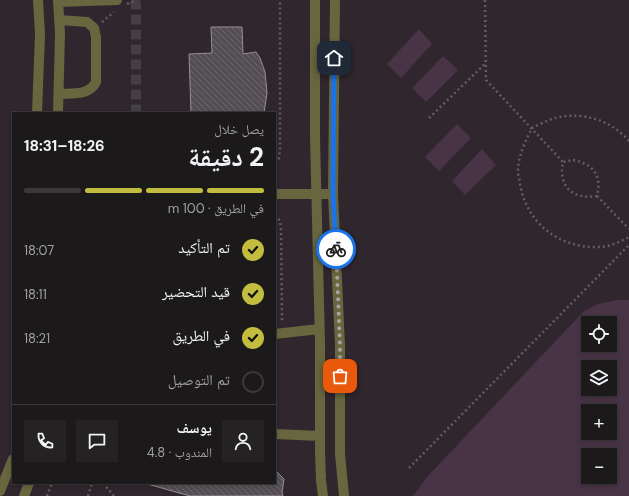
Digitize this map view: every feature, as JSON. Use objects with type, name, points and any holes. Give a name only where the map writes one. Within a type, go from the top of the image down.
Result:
[{"type":"street","points":[[37,112],[40,34],[38,0]]},
{"type":"street","points":[[58,112],[58,1],[118,0]]},
{"type":"street","points":[[315,0],[316,194],[320,436],[321,480],[324,496]]},
{"type":"street","points":[[335,0],[333,194],[340,345],[340,454],[344,496]]},
{"type":"street","points":[[59,20],[87,22],[94,28],[96,37],[96,82],[91,90],[82,93],[59,94]]},
{"type":"street","points":[[276,194],[333,194]]},
{"type":"street","points":[[278,333],[319,329]]},
{"type":"street","points":[[276,434],[320,436]]},
{"type":"street","points":[[0,491],[12,461]]},
{"type":"street","points":[[24,496],[27,484]]},
{"type":"path","points":[[276,161],[279,158],[280,149],[280,0]]},
{"type":"path","points":[[485,0],[486,80],[563,162]]},
{"type":"path","points":[[429,118],[486,63]]},
{"type":"path","points":[[629,141],[622,133],[602,121],[578,116],[554,118],[532,128],[523,147],[518,172],[522,197],[535,219],[553,236],[577,246],[602,248],[629,237]]},
{"type":"path","points":[[563,162],[573,160],[583,162],[592,167],[597,176],[599,186],[597,196]]},
{"type":"path","points":[[563,162],[561,172],[563,181],[569,190],[577,196],[587,198],[597,196]]},
{"type":"path","points":[[597,196],[629,229]]},
{"type":"path","points":[[276,216],[280,221],[281,229],[278,333]]},
{"type":"path","points":[[409,468],[629,245]]},
{"type":"path","points":[[47,496],[52,484]]},
{"type":"path","points":[[88,496],[92,484]]},
{"type":"path","points":[[104,484],[114,496]]},
{"type":"shaded area","points":[[0,0],[629,0],[629,496],[0,496]]},
{"type":"shaded area","points":[[419,29],[432,44],[401,78],[387,64]]},
{"type":"shaded area","points":[[443,56],[458,70],[426,102],[412,88]]},
{"type":"shaded area","points":[[457,124],[471,138],[439,171],[425,157]]},
{"type":"shaded area","points":[[482,149],[496,165],[465,195],[452,181]]},
{"type":"shaded area","points":[[618,300],[629,300],[629,496],[413,496],[427,477],[584,311],[598,304]]},
{"type":"building","points":[[211,27],[242,27],[243,54],[256,52],[265,72],[267,93],[264,112],[191,112],[189,54],[212,53]]},
{"type":"building","points":[[276,471],[284,479],[282,492],[283,496],[190,496],[148,484],[276,484]]},
{"type":"tunnel","points":[[134,0],[136,4],[136,112]]},
{"type":"way so far","points":[[336,249],[340,376]]},
{"type":"route","points":[[334,58],[333,194],[336,249]]}]
